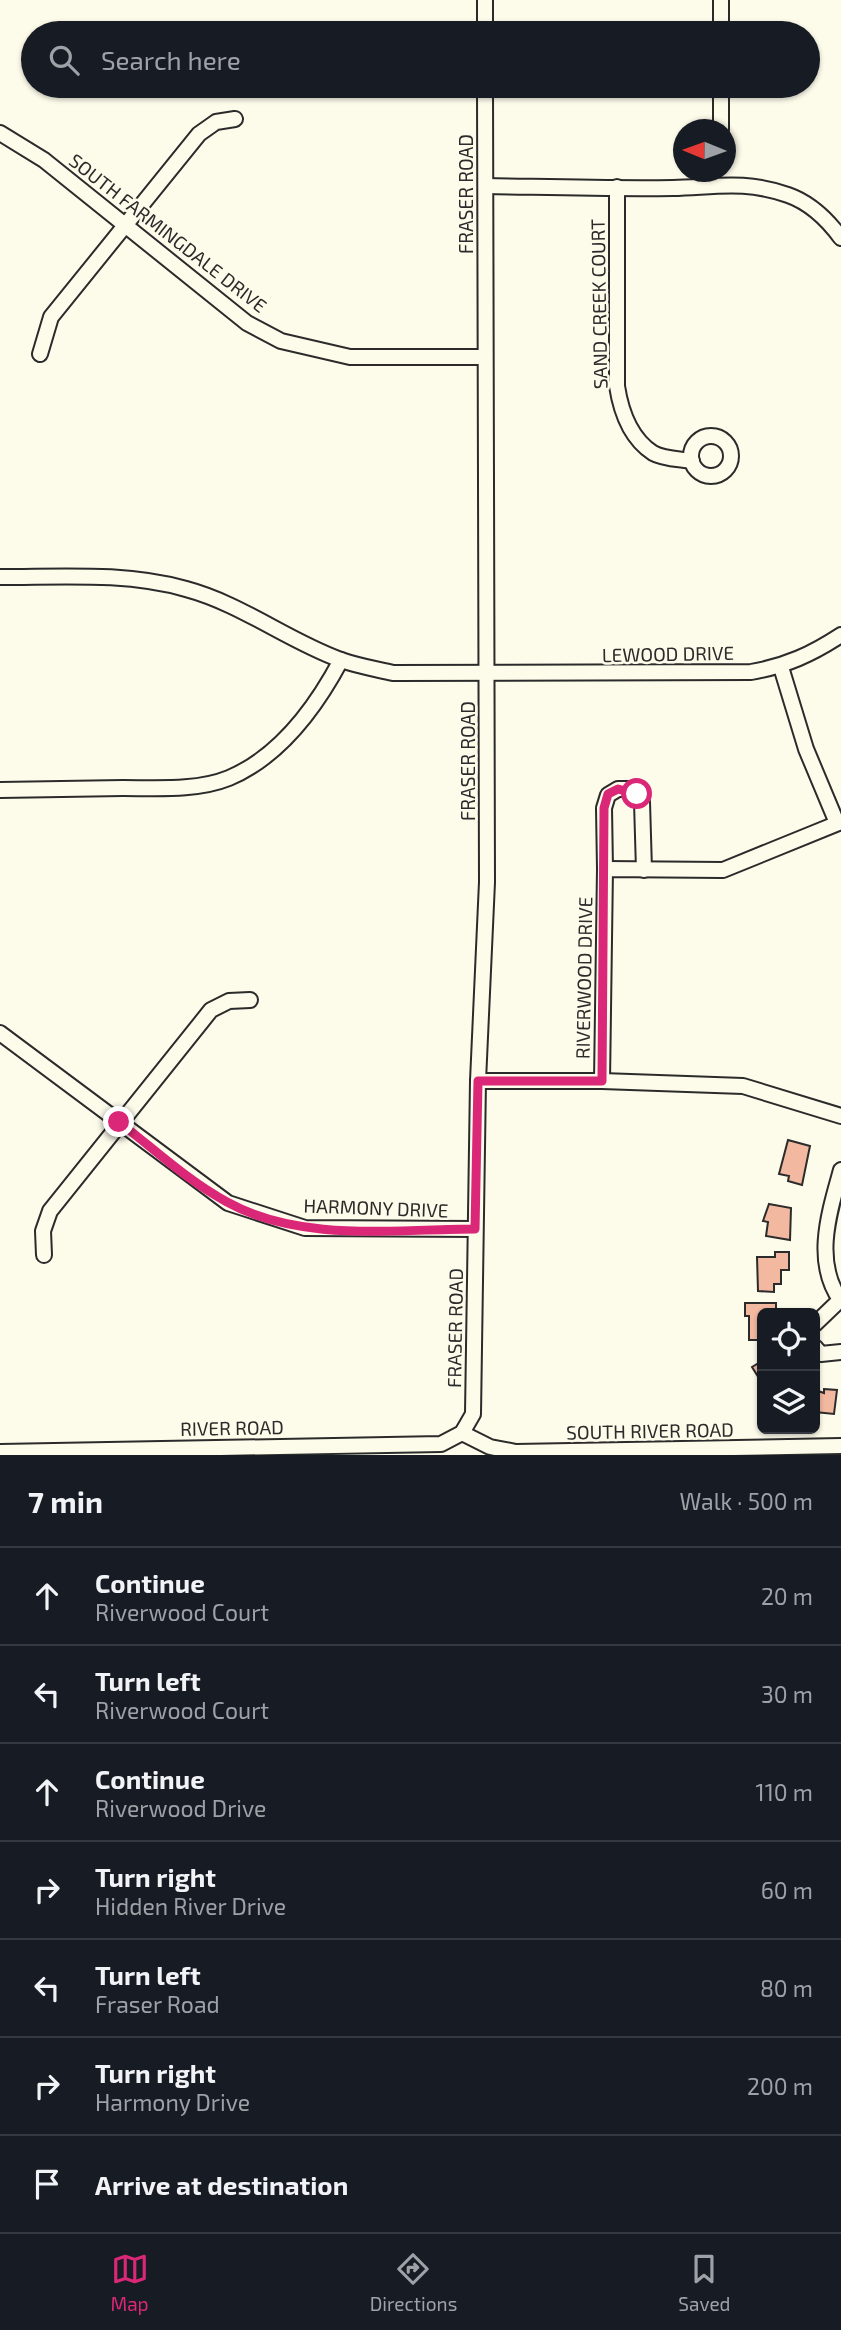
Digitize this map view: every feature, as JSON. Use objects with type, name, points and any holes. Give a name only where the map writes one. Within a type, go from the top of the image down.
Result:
[{"type":"street","points":[[485,0],[485,21]]},
{"type":"street","points":[[721,0],[721,21]]},
{"type":"street","name":"FRASER ROAD","points":[[462,1433],[473,1414],[478,1081],[487,882],[485,98]]},
{"type":"street","points":[[721,98],[721,119]]},
{"type":"street","points":[[40,354],[51,317],[199,134],[216,122],[235,119]]},
{"type":"street","name":"SOUTH FARMINGDALE DRIVE","points":[[0,133],[44,160],[247,323],[281,341],[350,357],[485,357]]},
{"type":"street","points":[[736,181],[790,195],[818,211],[841,238]]},
{"type":"street","points":[[486,186],[674,188],[700,182]]},
{"type":"street","name":"SAND CREEK COURT","points":[[617,187],[617,386],[621,413],[635,435],[655,455],[692,461]]},
{"type":"street","name":"LEWOOD DRIVE","points":[[0,577],[96,576],[145,580],[187,589],[232,605],[341,660],[393,673],[724,674],[781,667],[813,654],[841,635]]},
{"type":"street","points":[[0,790],[179,788],[229,778],[271,751],[302,722],[321,698],[341,660]]},
{"type":"street","points":[[781,667],[806,749],[839,822]]},
{"type":"street","points":[[606,870],[604,808],[608,794],[618,789],[637,794],[642,802],[643,870]]},
{"type":"street","name":"RIVERWOOD DRIVE","points":[[602,1081],[606,870],[723,870],[839,822]]},
{"type":"street","points":[[44,1255],[43,1231],[50,1211],[119,1122],[211,1010],[229,1001],[250,1000]]},
{"type":"street","name":"HARMONY DRIVE","points":[[0,1033],[228,1203],[305,1228],[475,1229]]},
{"type":"street","points":[[478,1081],[602,1081],[743,1086],[841,1116]]},
{"type":"street","points":[[820,1320],[841,1301],[830,1280],[824,1250],[841,1170]]},
{"type":"street","points":[[820,1353],[841,1352]]},
{"type":"street","name":"RIVER ROAD","points":[[0,1452],[348,1450],[441,1444],[462,1433]]},
{"type":"street","name":"SOUTH RIVER ROAD","points":[[462,1433],[490,1447],[516,1452],[697,1453],[841,1446]]},
{"type":"building","points":[[788,1140],[810,1146],[802,1185],[788,1181],[789,1176],[779,1174]]},
{"type":"building","points":[[769,1204],[791,1208],[790,1240],[766,1236],[768,1222],[763,1221]]},
{"type":"building","points":[[775,1252],[789,1252],[789,1270],[781,1270],[781,1284],[774,1284],[774,1292],[758,1291],[757,1257],[775,1257]]},
{"type":"building","points":[[745,1303],[776,1303],[776,1308],[757,1308],[757,1340],[749,1340],[749,1316],[745,1316]]},
{"type":"building","points":[[824,1389],[837,1390],[834,1414],[820,1413],[820,1392],[824,1393]]},
{"type":"route","points":[[119,1122],[190,1178],[228,1203],[267,1217],[305,1228],[475,1229],[478,1081],[602,1081],[606,870],[604,808],[608,794],[618,789],[629,789],[637,794]]}]
